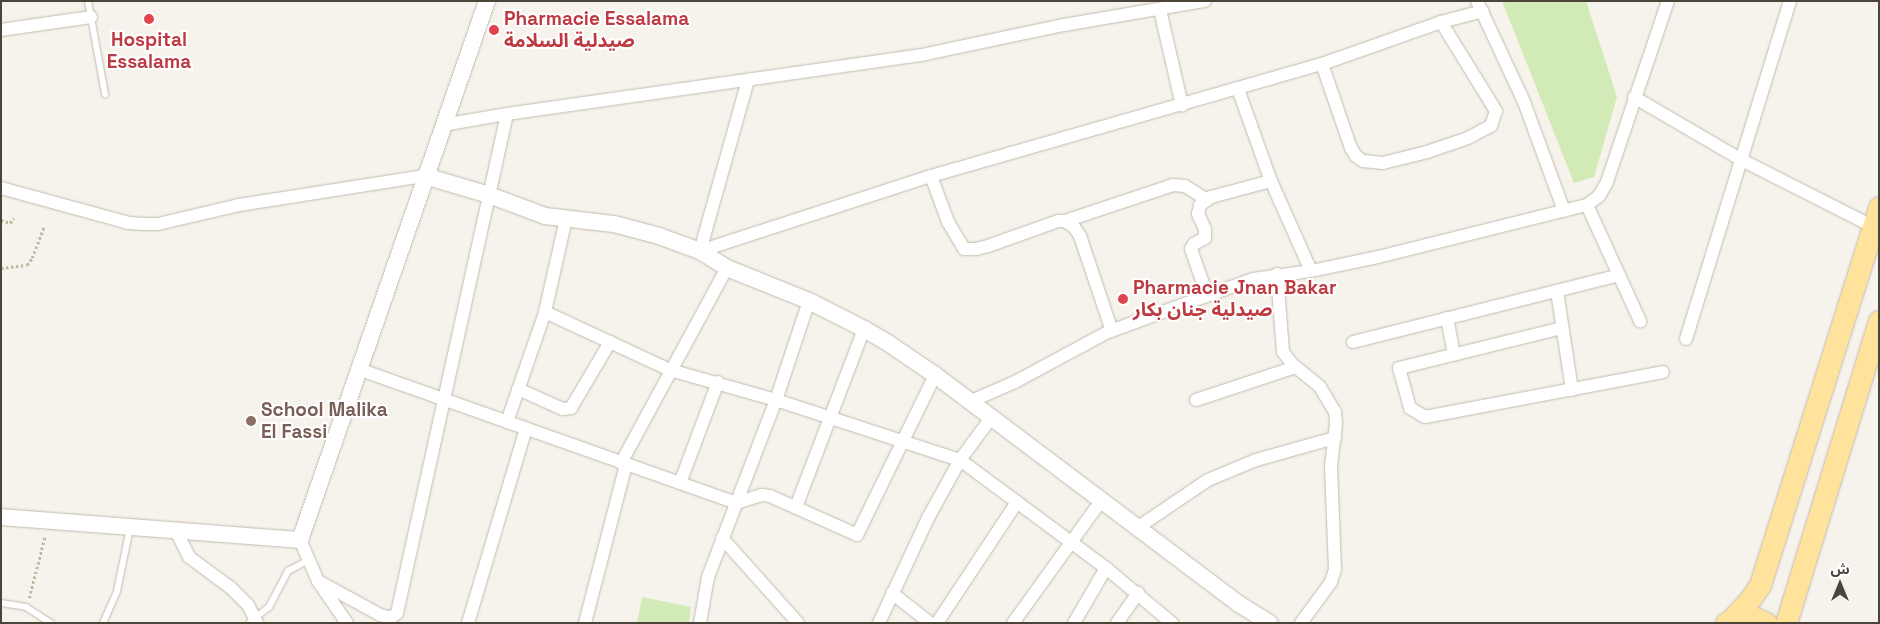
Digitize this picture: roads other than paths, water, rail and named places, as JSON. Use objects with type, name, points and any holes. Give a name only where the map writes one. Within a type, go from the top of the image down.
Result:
[{"type":"main road","points":[[1728,621],[1748,602],[1760,585],[1876,228],[1879,206]]},
{"type":"main road","points":[[1786,623],[1879,322]]},
{"type":"main road","points":[[1728,621],[1743,617],[1756,618],[1766,623]]},
{"type":"street","points":[[347,623],[318,581],[307,561],[300,540],[361,370],[425,176],[487,1]]},
{"type":"street","points":[[443,125],[507,114],[926,54],[1064,25],[1205,1]]},
{"type":"street","points":[[969,402],[1015,382],[1112,331],[1253,279],[1277,274],[1311,271],[1435,244],[1587,205],[1599,196],[1607,182],[1634,97],[1668,1]]},
{"type":"street","points":[[1686,339],[1790,1]]},
{"type":"street","points":[[700,251],[931,176],[1322,64],[1441,22],[1480,6],[1524,102],[1564,211]]},
{"type":"street","points":[[1160,10],[1182,105]]},
{"type":"street","points":[[1,30],[91,17]]},
{"type":"street","points":[[1322,64],[1351,148],[1356,156],[1363,161],[1383,163],[1427,152],[1468,138],[1491,126],[1496,111],[1441,22]]},
{"type":"street","points":[[700,251],[748,80]]},
{"type":"street","points":[[1238,89],[1271,181],[1311,271]]},
{"type":"street","points":[[1634,97],[1740,159],[1876,228]]},
{"type":"street","points":[[318,581],[380,615],[391,618],[397,613],[507,114]]},
{"type":"street","points":[[2,186],[129,223],[158,224],[239,205],[425,176],[489,195],[545,216],[636,228],[700,251],[727,268],[809,302],[888,343],[935,376],[1239,604],[1270,623]]},
{"type":"street","points":[[931,176],[948,222],[964,249],[976,250],[1046,224],[1065,221],[1173,185],[1185,186],[1206,199]]},
{"type":"street","points":[[1207,295],[1190,249],[1194,244],[1205,238],[1198,211],[1200,205],[1206,199],[1271,181]]},
{"type":"street","points":[[1587,205],[1640,321]]},
{"type":"street","points":[[507,422],[545,312],[566,219]]},
{"type":"street","points":[[1065,221],[1074,227],[1080,236],[1112,331]]},
{"type":"street","points":[[585,623],[624,463],[670,370],[727,268]]},
{"type":"street","points":[[1277,274],[1282,347],[1286,358],[1320,387],[1335,412],[1332,466],[1335,569],[1331,582],[1301,623]]},
{"type":"street","points":[[1353,342],[1619,275]]},
{"type":"street","points":[[1557,291],[1572,390]]},
{"type":"street","points":[[700,623],[708,577],[776,400],[809,302]]},
{"type":"street","points":[[545,312],[670,370],[718,382],[960,460],[1106,568],[1172,623]]},
{"type":"street","points":[[1447,318],[1454,354]]},
{"type":"street","points":[[1562,328],[1399,368],[1410,408],[1425,418],[1664,372]]},
{"type":"street","points":[[796,507],[864,329]]},
{"type":"street","points":[[518,388],[563,409],[571,408],[610,342]]},
{"type":"street","points":[[1196,400],[1296,367]]},
{"type":"street","points":[[361,370],[736,503],[762,495],[779,499],[857,535],[935,376]]},
{"type":"street","points":[[680,483],[718,382]]},
{"type":"street","points":[[880,623],[892,593],[960,460],[991,418]]},
{"type":"street","points":[[468,623],[526,428]]},
{"type":"street","points":[[1137,528],[1208,480],[1256,460],[1335,438]]},
{"type":"street","points":[[1013,623],[1101,501]]},
{"type":"street","points":[[937,623],[1017,502]]},
{"type":"street","points":[[1,517],[300,540]]},
{"type":"street","points":[[176,531],[189,557],[232,588],[248,605],[254,621]]},
{"type":"street","points":[[722,538],[798,623]]},
{"type":"street","points":[[1074,623],[1106,568]]},
{"type":"street","points":[[892,593],[930,623]]},
{"type":"street","points":[[1117,623],[1138,593]]},
{"type":"lane","points":[[88,1],[105,94]]},
{"type":"lane","points":[[103,623],[116,591],[130,528]]},
{"type":"lane","points":[[254,621],[268,608],[288,571],[307,561]]},
{"type":"lane","points":[[1,603],[26,607],[51,623]]},
{"type":"place","name":"Hospital Essalama","points":[[149,19]]},
{"type":"place","name":"Pharmacie Essalama صيدلية السلامة","points":[[494,30]]},
{"type":"place","name":"Pharmacie Jnan Bakar صيدلية جنان بكار","points":[[1123,299]]},
{"type":"place","name":"School Malika El Fassi","points":[[251,421]]}]
